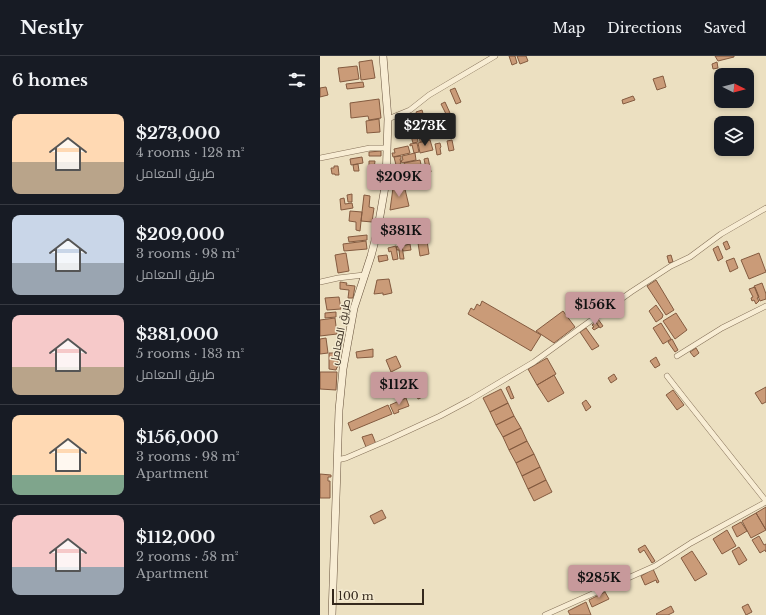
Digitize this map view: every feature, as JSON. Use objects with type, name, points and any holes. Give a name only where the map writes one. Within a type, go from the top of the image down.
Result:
[{"type":"main road","name":"طريق المعامل","points":[[332,615],[339,410],[343,369],[354,308],[375,239],[386,181],[388,119],[383,56]]},
{"type":"street","points":[[388,119],[410,110],[429,95],[495,56]]},
{"type":"street","points":[[320,158],[370,148],[387,148]]},
{"type":"street","points":[[337,460],[346,458],[440,416],[534,362],[625,296],[671,266],[690,257],[721,234],[766,208]]},
{"type":"street","points":[[320,282],[364,275]]},
{"type":"street","points":[[677,356],[722,328],[766,306]]},
{"type":"street","points":[[545,615],[655,566],[766,501],[667,376]]},
{"type":"building","points":[[509,56],[515,56],[517,63],[512,65]]},
{"type":"building","points":[[517,56],[526,56],[528,61],[520,64]]},
{"type":"building","points":[[715,56],[734,56],[734,57],[718,61]]},
{"type":"building","points":[[372,60],[375,78],[361,80],[359,62]]},
{"type":"building","points":[[717,62],[718,68],[713,69],[712,64]]},
{"type":"building","points":[[357,66],[359,79],[340,82],[338,68]]},
{"type":"building","points":[[663,76],[666,87],[657,90],[653,79]]},
{"type":"building","points":[[363,82],[364,87],[347,89],[346,84]]},
{"type":"building","points":[[326,87],[328,95],[320,97],[320,88]]},
{"type":"building","points":[[455,88],[461,102],[456,104],[450,90]]},
{"type":"building","points":[[633,96],[635,100],[623,104],[622,100]]},
{"type":"building","points":[[379,99],[381,118],[369,120],[368,116],[351,118],[350,103]]},
{"type":"building","points":[[445,102],[450,113],[446,114],[441,104]]},
{"type":"building","points":[[422,110],[426,124],[418,127],[417,124],[420,123],[416,112]]},
{"type":"building","points":[[414,115],[416,125],[403,128],[400,119]]},
{"type":"building","points":[[379,119],[380,132],[367,133],[366,121]]},
{"type":"building","points":[[415,126],[417,135],[400,138],[398,130]]},
{"type":"building","points":[[428,132],[430,140],[420,142],[419,134]]},
{"type":"building","points":[[417,135],[418,142],[413,143],[411,136]]},
{"type":"building","points":[[430,140],[433,150],[420,153],[418,143]]},
{"type":"building","points":[[452,140],[454,150],[449,151],[447,141]]},
{"type":"building","points":[[417,143],[419,152],[414,153],[412,145],[410,146],[410,144]]},
{"type":"building","points":[[440,143],[441,154],[437,155],[435,144]]},
{"type":"building","points":[[408,146],[410,153],[393,157],[392,153],[395,153],[394,149]]},
{"type":"building","points":[[381,151],[381,156],[369,156],[369,152]]},
{"type":"building","points":[[415,153],[416,160],[402,163],[402,156]]},
{"type":"building","points":[[401,156],[401,164],[396,165],[394,157]]},
{"type":"building","points":[[362,157],[363,163],[351,165],[350,159]]},
{"type":"building","points":[[428,158],[431,172],[427,173],[424,159]]},
{"type":"building","points":[[420,160],[424,178],[418,179],[417,172],[409,173],[409,169],[406,170],[404,163]]},
{"type":"building","points":[[369,161],[375,161],[374,169],[369,168]]},
{"type":"building","points":[[358,164],[359,171],[354,171],[353,165]]},
{"type":"building","points":[[334,166],[338,166],[339,175],[332,174],[331,168],[334,168]]},
{"type":"building","points":[[408,170],[410,176],[398,179],[396,172]]},
{"type":"building","points":[[417,175],[418,180],[407,183],[405,178]]},
{"type":"building","points":[[405,178],[406,183],[396,185],[394,180]]},
{"type":"building","points":[[404,185],[409,206],[390,210],[393,188]]},
{"type":"building","points":[[352,194],[352,202],[348,202],[347,195]]},
{"type":"building","points":[[364,195],[370,196],[369,207],[374,208],[372,222],[361,221]]},
{"type":"building","points":[[344,198],[345,204],[352,203],[353,208],[341,210],[340,199]]},
{"type":"building","points":[[350,211],[362,212],[360,231],[356,230],[356,222],[349,221]]},
{"type":"building","points":[[367,235],[367,240],[349,242],[348,237]]},
{"type":"building","points":[[366,241],[367,249],[344,251],[343,244]]},
{"type":"building","points":[[427,241],[429,254],[420,256],[418,243]]},
{"type":"building","points":[[727,241],[730,248],[726,250],[723,243]]},
{"type":"building","points":[[410,244],[411,250],[403,251],[402,246]]},
{"type":"building","points":[[396,246],[398,259],[393,260],[391,251],[389,252],[388,248]]},
{"type":"building","points":[[402,246],[404,259],[400,259],[399,250],[397,250],[396,247]]},
{"type":"building","points":[[718,246],[723,258],[718,261],[713,249]]},
{"type":"building","points":[[346,253],[349,271],[338,273],[335,255]]},
{"type":"building","points":[[759,253],[766,272],[749,279],[741,260]]},
{"type":"building","points":[[387,255],[388,260],[379,262],[378,256]]},
{"type":"building","points":[[671,255],[673,262],[669,263],[667,256]]},
{"type":"building","points":[[734,258],[738,268],[730,272],[726,261]]},
{"type":"building","points":[[389,279],[392,293],[383,295],[383,293],[374,294],[377,280]]},
{"type":"building","points":[[656,280],[674,310],[666,315],[647,286]]},
{"type":"building","points":[[340,282],[347,283],[346,285],[355,286],[353,298],[348,298],[349,290],[340,289]]},
{"type":"building","points":[[762,283],[766,294],[766,299],[760,301],[754,286]]},
{"type":"building","points":[[755,287],[759,297],[757,298],[759,301],[756,304],[754,300],[752,301],[751,298],[753,297],[749,289]]},
{"type":"building","points":[[339,297],[341,309],[327,310],[325,298]]},
{"type":"building","points":[[482,301],[541,335],[531,351],[468,314],[471,308],[474,310],[477,304],[480,306]]},
{"type":"building","points":[[656,305],[663,315],[662,318],[656,322],[649,311]]},
{"type":"building","points":[[563,311],[575,327],[554,343],[536,331]]},
{"type":"building","points":[[336,312],[336,317],[325,318],[325,313]]},
{"type":"building","points":[[676,313],[687,330],[675,339],[663,321]]},
{"type":"building","points":[[335,318],[337,334],[320,336],[320,320]]},
{"type":"building","points":[[598,319],[603,326],[600,328],[595,321]]},
{"type":"building","points":[[596,322],[599,327],[594,330],[592,325]]},
{"type":"building","points":[[661,323],[671,339],[663,344],[653,328]]},
{"type":"building","points":[[586,328],[599,346],[592,350],[580,332]]},
{"type":"building","points":[[326,338],[328,353],[320,354],[320,339]]},
{"type":"building","points":[[672,339],[678,350],[675,352],[668,342]]},
{"type":"building","points":[[696,348],[699,353],[694,357],[690,352]]},
{"type":"building","points":[[373,349],[373,357],[357,358],[356,352]]},
{"type":"building","points":[[338,352],[338,367],[336,370],[329,369],[329,353]]},
{"type":"building","points":[[396,356],[401,367],[391,372],[386,360]]},
{"type":"building","points":[[656,357],[660,365],[655,368],[650,361]]},
{"type":"building","points":[[547,358],[556,374],[537,385],[528,369]]},
{"type":"building","points":[[320,372],[337,372],[336,390],[320,389]]},
{"type":"building","points":[[614,374],[617,379],[611,383],[608,378]]},
{"type":"building","points":[[554,375],[564,393],[548,402],[537,385]]},
{"type":"building","points":[[509,386],[514,398],[511,399],[506,388]]},
{"type":"building","points":[[766,387],[766,402],[762,404],[755,393]]},
{"type":"building","points":[[421,389],[425,396],[418,399],[415,393]]},
{"type":"building","points":[[501,389],[508,403],[490,412],[483,398]]},
{"type":"building","points":[[673,390],[684,405],[677,410],[666,395]]},
{"type":"building","points":[[406,398],[409,406],[398,410],[399,412],[394,414],[390,405]]},
{"type":"building","points":[[586,400],[591,407],[586,411],[582,403]]},
{"type":"building","points":[[508,403],[514,416],[496,425],[490,412]]},
{"type":"building","points":[[388,405],[392,414],[351,431],[348,423]]},
{"type":"building","points":[[514,416],[521,428],[503,437],[496,425]]},
{"type":"building","points":[[521,428],[527,441],[509,450],[503,437]]},
{"type":"building","points":[[372,434],[376,444],[366,447],[362,437]]},
{"type":"building","points":[[527,441],[534,454],[516,463],[509,450]]},
{"type":"building","points":[[534,454],[540,467],[522,476],[516,463]]},
{"type":"building","points":[[540,467],[546,480],[528,489],[522,476]]},
{"type":"building","points":[[320,474],[331,475],[331,477],[328,477],[328,481],[330,481],[330,498],[320,498]]},
{"type":"building","points":[[546,480],[552,492],[534,501],[528,489]]},
{"type":"building","points":[[766,507],[766,530],[756,513]]},
{"type":"building","points":[[382,510],[386,518],[374,524],[370,516]]},
{"type":"building","points":[[756,513],[766,530],[751,538],[742,521]]},
{"type":"building","points":[[741,522],[747,531],[737,537],[732,527]]},
{"type":"building","points":[[727,530],[736,546],[722,554],[713,539]]},
{"type":"building","points":[[759,536],[764,545],[766,544],[766,552],[765,550],[760,553],[752,540]]},
{"type":"building","points":[[645,545],[655,561],[652,563],[644,550],[640,553],[638,549]]},
{"type":"building","points":[[739,547],[747,560],[739,565],[732,551]]},
{"type":"building","points":[[692,551],[707,574],[695,581],[681,558]]},
{"type":"building","points":[[653,569],[659,582],[657,583],[656,580],[645,585],[641,576]]},
{"type":"building","points":[[605,592],[609,599],[592,607],[589,600]]},
{"type":"building","points":[[586,602],[591,615],[570,615],[568,611]]},
{"type":"building","points":[[748,604],[752,612],[746,615],[742,607]]},
{"type":"building","points":[[671,606],[674,612],[668,615],[656,614]]}]
